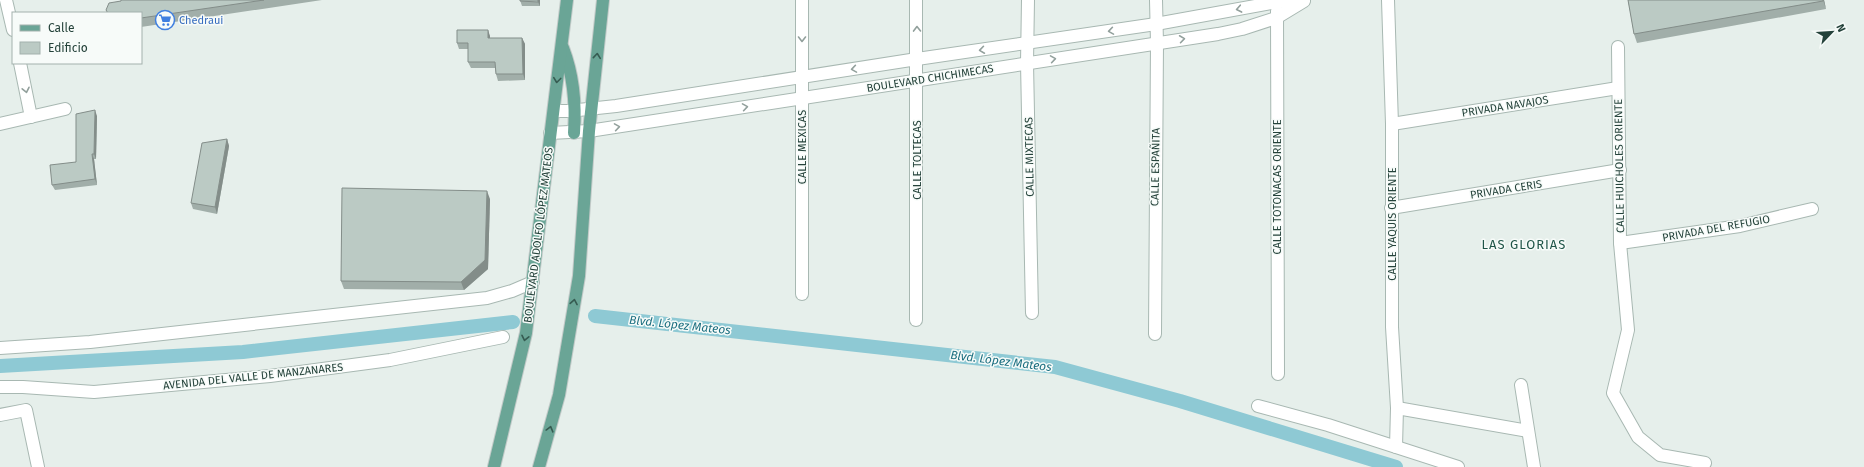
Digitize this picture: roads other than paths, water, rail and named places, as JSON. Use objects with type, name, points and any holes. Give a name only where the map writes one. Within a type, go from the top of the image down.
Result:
[{"type":"main road","name":"BOULEVARD ADOLFO LÓPEZ MATEOS","points":[[494,467],[526,333],[567,0]]},
{"type":"main road","points":[[540,467],[559,395],[578,276],[589,132],[603,0]]},
{"type":"main road","points":[[562,43],[570,73],[575,110],[574,133]]},
{"type":"street","name":"CALLE MEXICAS","points":[[802,0],[802,294]]},
{"type":"street","name":"CALLE TOLTECAS","points":[[916,0],[918,80],[916,320]]},
{"type":"street","name":"CALLE MIXTECAS","points":[[1028,0],[1029,43],[1027,63],[1032,313]]},
{"type":"street","name":"CALLE ESPAÑITA","points":[[1155,334],[1156,0]]},
{"type":"street","name":"BOULEVARD CHICHIMECAS","points":[[554,111],[592,109],[1156,24],[1277,1],[1306,0]]},
{"type":"street","name":"BOULEVARD CHICHIMECAS","points":[[550,133],[589,132],[1242,29],[1276,18],[1306,0]]},
{"type":"street","name":"CALLE YAQUIS ORIENTE","points":[[1388,0],[1392,124],[1392,334],[1397,408],[1396,447]]},
{"type":"street","name":"CALLE TOTONACAS ORIENTE","points":[[1277,1],[1278,374]]},
{"type":"street","points":[[7,2],[12,25]]},
{"type":"street","name":"CALLE HUICHOLES ORIENTE","points":[[1618,47],[1620,244],[1628,330],[1613,393],[1638,437],[1660,455],[1705,463]]},
{"type":"street","points":[[20,64],[32,117]]},
{"type":"street","name":"PRIVADA NAVAJOS","points":[[1392,124],[1618,88]]},
{"type":"street","points":[[0,124],[64,109]]},
{"type":"street","name":"PRIVADA CERIS","points":[[1391,208],[1620,170]]},
{"type":"street","name":"PRIVADA DEL REFUGIO","points":[[1620,244],[1740,226],[1812,209]]},
{"type":"street","points":[[0,348],[90,342],[487,298],[512,291],[533,282]]},
{"type":"street","name":"AVENIDA DEL VALLE DE MANZANARES","points":[[0,387],[23,387],[94,392],[270,376],[390,360],[503,337]]},
{"type":"street","points":[[1521,385],[1534,467]]},
{"type":"street","points":[[1258,406],[1328,425],[1458,467]]},
{"type":"street","points":[[1397,408],[1528,431]]},
{"type":"street","points":[[0,415],[26,410],[38,467]]},
{"type":"waterway","name":"Blvd. López Mateos","points":[[595,316],[1055,367],[1180,401],[1396,467]]},
{"type":"waterway","points":[[0,366],[243,352],[513,322]]},
{"type":"place","name":"Chedraui","points":[[165,20]]},
{"type":"district","name":"LAS GLORIAS","points":[[1524,244]]}]
